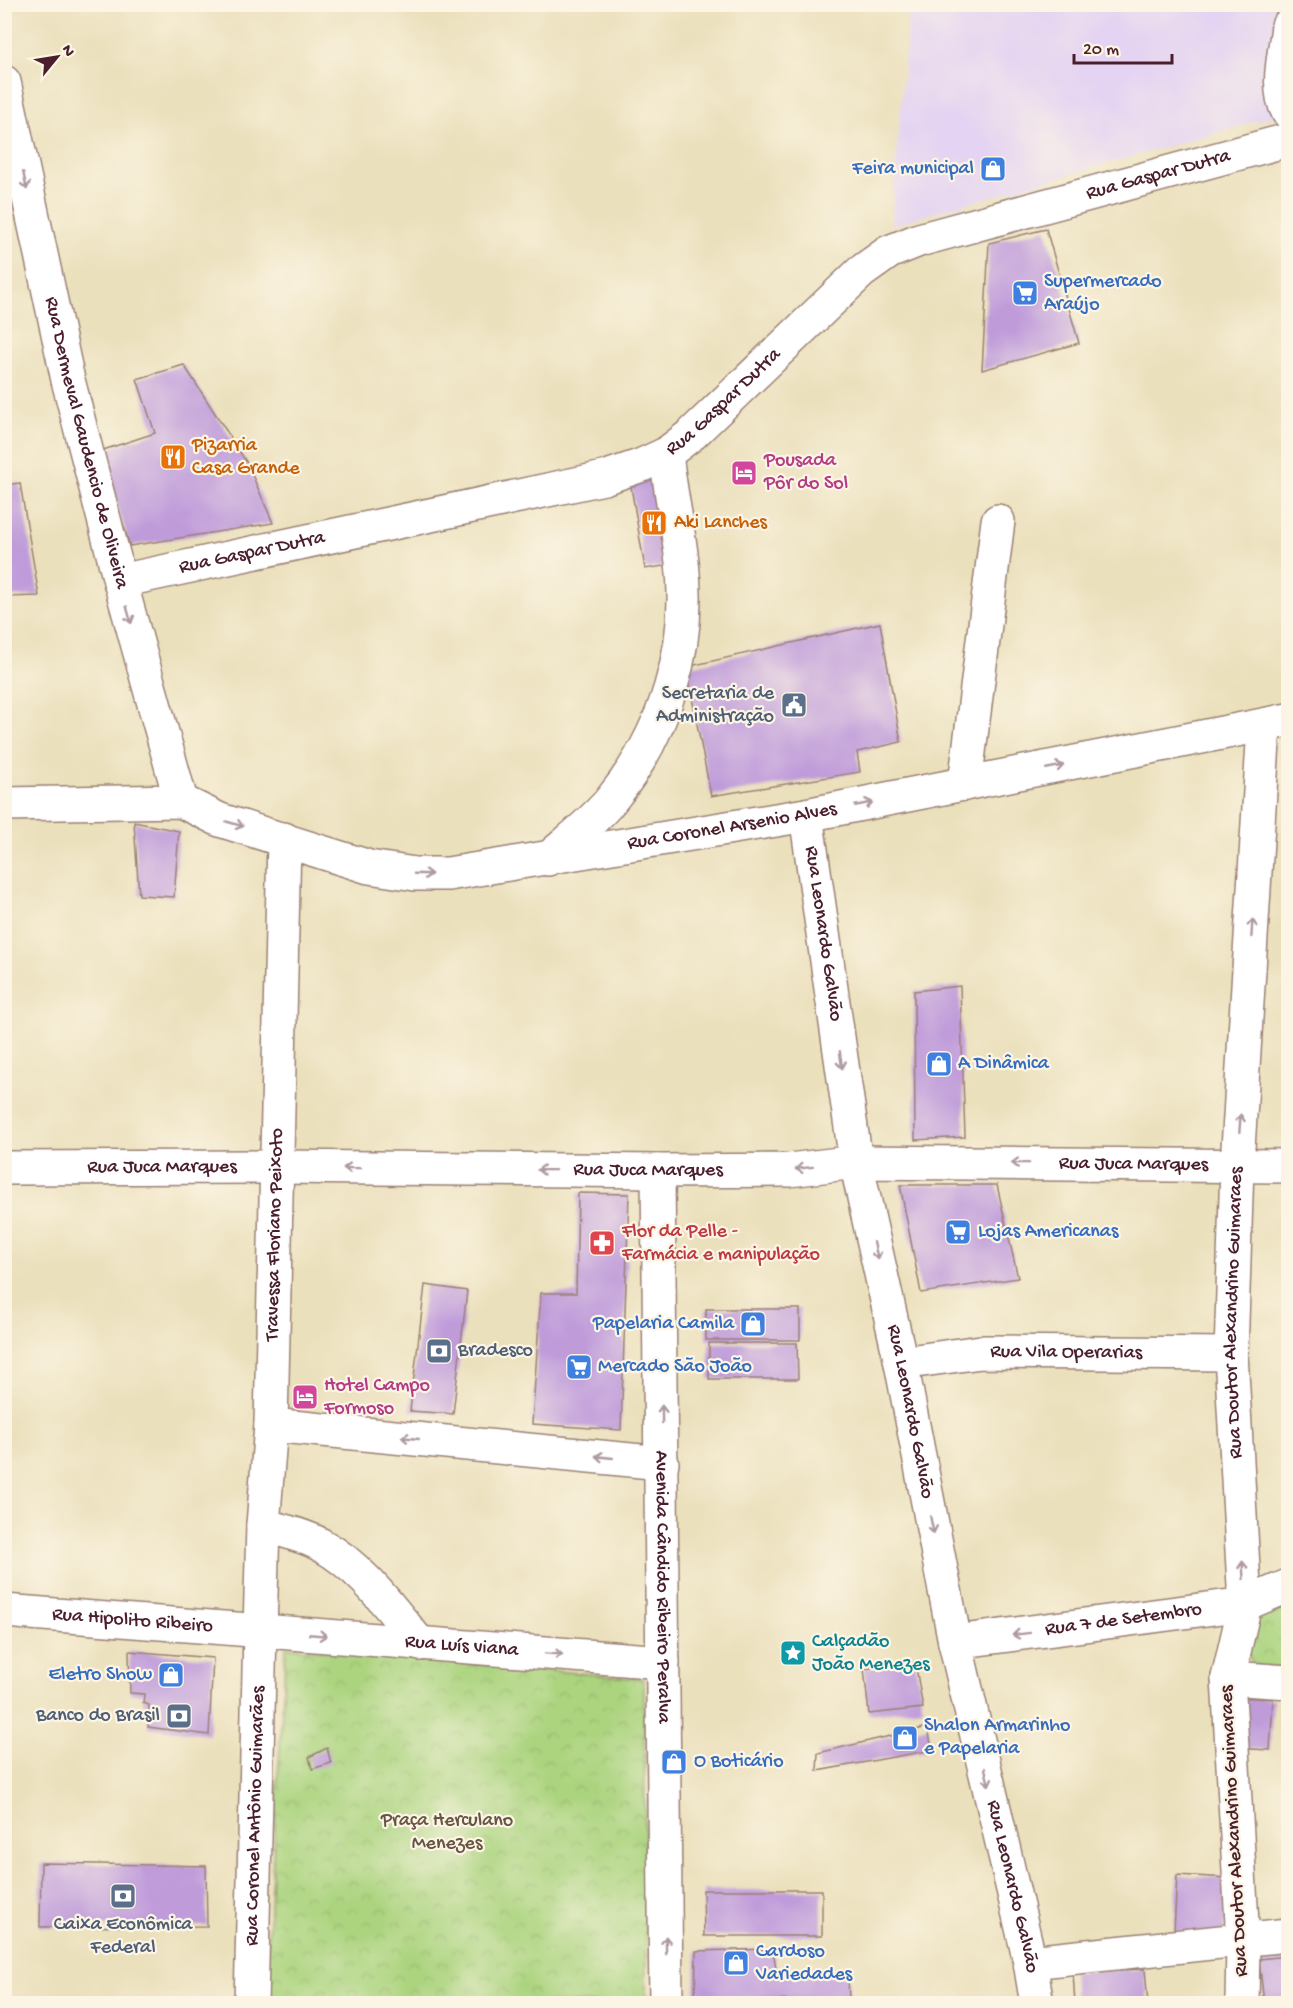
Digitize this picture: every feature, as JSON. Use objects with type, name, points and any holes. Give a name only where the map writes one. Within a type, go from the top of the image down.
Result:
[{"type":"street","points":[[1288,26],[1281,80],[1283,101],[1288,112]]},
{"type":"street","name":"Rua Dermeval Gaudencio de Oliveira","points":[[4,82],[68,380],[120,581],[182,801]]},
{"type":"street","name":"Rua Gaspar Dutra","points":[[120,581],[604,478],[642,465],[666,454],[692,434],[861,272],[889,252],[919,240],[1288,140]]},
{"type":"street","points":[[548,859],[610,802],[635,768],[661,717],[677,668],[683,636],[683,563],[666,454]]},
{"type":"street","points":[[965,784],[998,521]]},
{"type":"street","name":"Rua Coronel Arsenio Alves","points":[[182,801],[220,820],[285,838],[369,867],[415,874],[448,874],[806,815],[1276,723]]},
{"type":"street","name":"Rua Doutor Alexandrino Guimaraes","points":[[1242,2004],[1243,1941],[1228,1678],[1245,1604],[1231,1354],[1237,1165],[1276,723]]},
{"type":"street","points":[[4,804],[182,801]]},
{"type":"street","name":"Rua Leonardo Galvão","points":[[806,815],[856,1162],[902,1363],[955,1642],[1030,1962],[1037,2004]]},
{"type":"street","name":"Travessa Floriano Peixoto","points":[[260,1630],[263,1525],[271,1425],[285,838]]},
{"type":"street","name":"Rua Juca Marques","points":[[4,1168],[278,1167],[658,1171],[789,1170],[856,1162],[1288,1166]]},
{"type":"street","name":"Avenida Cândido Ribeiro Peralva","points":[[658,1171],[666,2004]]},
{"type":"street","name":"Rua Vila Operarias","points":[[902,1363],[981,1352],[1231,1354]]},
{"type":"street","points":[[271,1425],[662,1463]]},
{"type":"street","points":[[263,1525],[320,1544],[351,1566],[420,1644]]},
{"type":"street","name":"Rua 7 de Setembro","points":[[955,1642],[1245,1604],[1288,1586]]},
{"type":"street","name":"Rua Hipolito Ribeiro","points":[[4,1611],[260,1630]]},
{"type":"street","name":"Rua Luís viana","points":[[260,1630],[663,1662]]},
{"type":"street","name":"Rua Coronel Antônio Guimarães","points":[[251,2004],[260,1630]]},
{"type":"street","points":[[1228,1678],[1288,1682]]},
{"type":"street","points":[[1030,1962],[1288,1935]]},
{"type":"shaded area","name":"Feira municipal","points":[[909,5],[1288,5],[1288,112],[891,225]]},
{"type":"green space","points":[[1288,1603],[1288,1668],[1260,1667],[1251,1662],[1246,1647],[1247,1625],[1262,1614]]},
{"type":"green space","name":"Praça Herculano Menezes","points":[[286,1647],[644,1679],[646,2003],[264,2004]]},
{"type":"building","name":"Supermercado Araújo","points":[[1046,229],[1079,343],[982,370],[989,243]]},
{"type":"building","name":"Pizarria Casa Grande","points":[[184,365],[247,463],[273,523],[130,546],[100,451],[155,433],[137,379]]},
{"type":"building","name":"Aki Lanches","points":[[663,476],[677,564],[645,569],[630,481]]},
{"type":"building","points":[[20,483],[39,596],[4,597],[4,485]]},
{"type":"building","name":"Secretaria de Administração","points":[[880,623],[901,742],[857,752],[860,772],[711,796],[686,667]]},
{"type":"building","points":[[134,822],[179,831],[174,897],[139,895]]},
{"type":"building","name":"A Dinâmica","points":[[960,986],[965,1137],[915,1140],[914,991]]},
{"type":"building","name":"Lojas Americanas","points":[[900,1185],[997,1185],[1018,1278],[921,1293]]},
{"type":"building","name":"Mercado São João","points":[[578,1193],[629,1194],[621,1430],[532,1424],[541,1293],[576,1293]]},
{"type":"building","name":"Bradesco","points":[[425,1285],[467,1291],[453,1414],[410,1411]]},
{"type":"building","name":"Papelaria Camila","points":[[706,1309],[800,1309],[800,1340],[706,1340]]},
{"type":"building","points":[[709,1343],[797,1343],[798,1379],[709,1379]]},
{"type":"building","name":"Eletro Show","points":[[129,1651],[213,1658],[209,1735],[148,1727],[149,1705],[143,1703],[144,1694],[130,1693]]},
{"type":"building","points":[[915,1662],[923,1708],[869,1714],[864,1669]]},
{"type":"building","points":[[1236,1697],[1273,1699],[1270,1750],[1233,1748]]},
{"type":"building","name":"Shalon Armarinho e Papelaria","points":[[928,1727],[932,1750],[817,1771],[818,1753]]},
{"type":"building","points":[[327,1748],[331,1763],[312,1769],[309,1757]]},
{"type":"building","name":"Caixa Econômica Federal","points":[[41,1863],[206,1866],[207,1926],[40,1927]]},
{"type":"building","points":[[1177,1875],[1228,1878],[1225,1934],[1174,1931]]},
{"type":"building","points":[[703,1890],[822,1890],[822,1936],[704,1936]]},
{"type":"building","points":[[773,1949],[777,1975],[848,1976],[849,2000],[695,2001],[696,1951]]},
{"type":"building","points":[[1288,1956],[1288,2004],[1264,2004],[1259,1959]]},
{"type":"building","points":[[1145,1969],[1148,2004],[1075,2004],[1073,1972]]},
{"type":"place","name":"Feira municipal","points":[[993,169]]},
{"type":"place","name":"Supermercado Araújo","points":[[1025,293]]},
{"type":"place","name":"Pizarria Casa Grande","points":[[173,457]]},
{"type":"place","name":"Pousada Pôr do Sol","points":[[744,473]]},
{"type":"place","name":"Aki Lanches","points":[[654,523]]},
{"type":"place","name":"Secretaria de Administração","points":[[794,705]]},
{"type":"place","name":"A Dinâmica","points":[[939,1064]]},
{"type":"place","name":"Lojas Americanas","points":[[958,1232]]},
{"type":"place","name":"Flor da Pelle - Farmácia e manipulação","points":[[602,1243]]},
{"type":"place","name":"Papelaria Camila","points":[[753,1324]]},
{"type":"place","name":"Bradesco","points":[[439,1351]]},
{"type":"place","name":"Mercado São João","points":[[579,1367]]},
{"type":"place","name":"Hotel Campo Formoso","points":[[305,1397]]},
{"type":"place","name":"Calçadão João Menezes","points":[[793,1653]]},
{"type":"place","name":"Eletro Show","points":[[171,1675]]},
{"type":"place","name":"Banco do Brasil","points":[[179,1716]]},
{"type":"place","name":"Shalon Armarinho e Papelaria","points":[[905,1738]]},
{"type":"place","name":"O Boticário","points":[[674,1762]]},
{"type":"place","name":"Caixa Econômica Federal","points":[[123,1896]]},
{"type":"place","name":"Cardoso Variedades","points":[[736,1963]]}]
